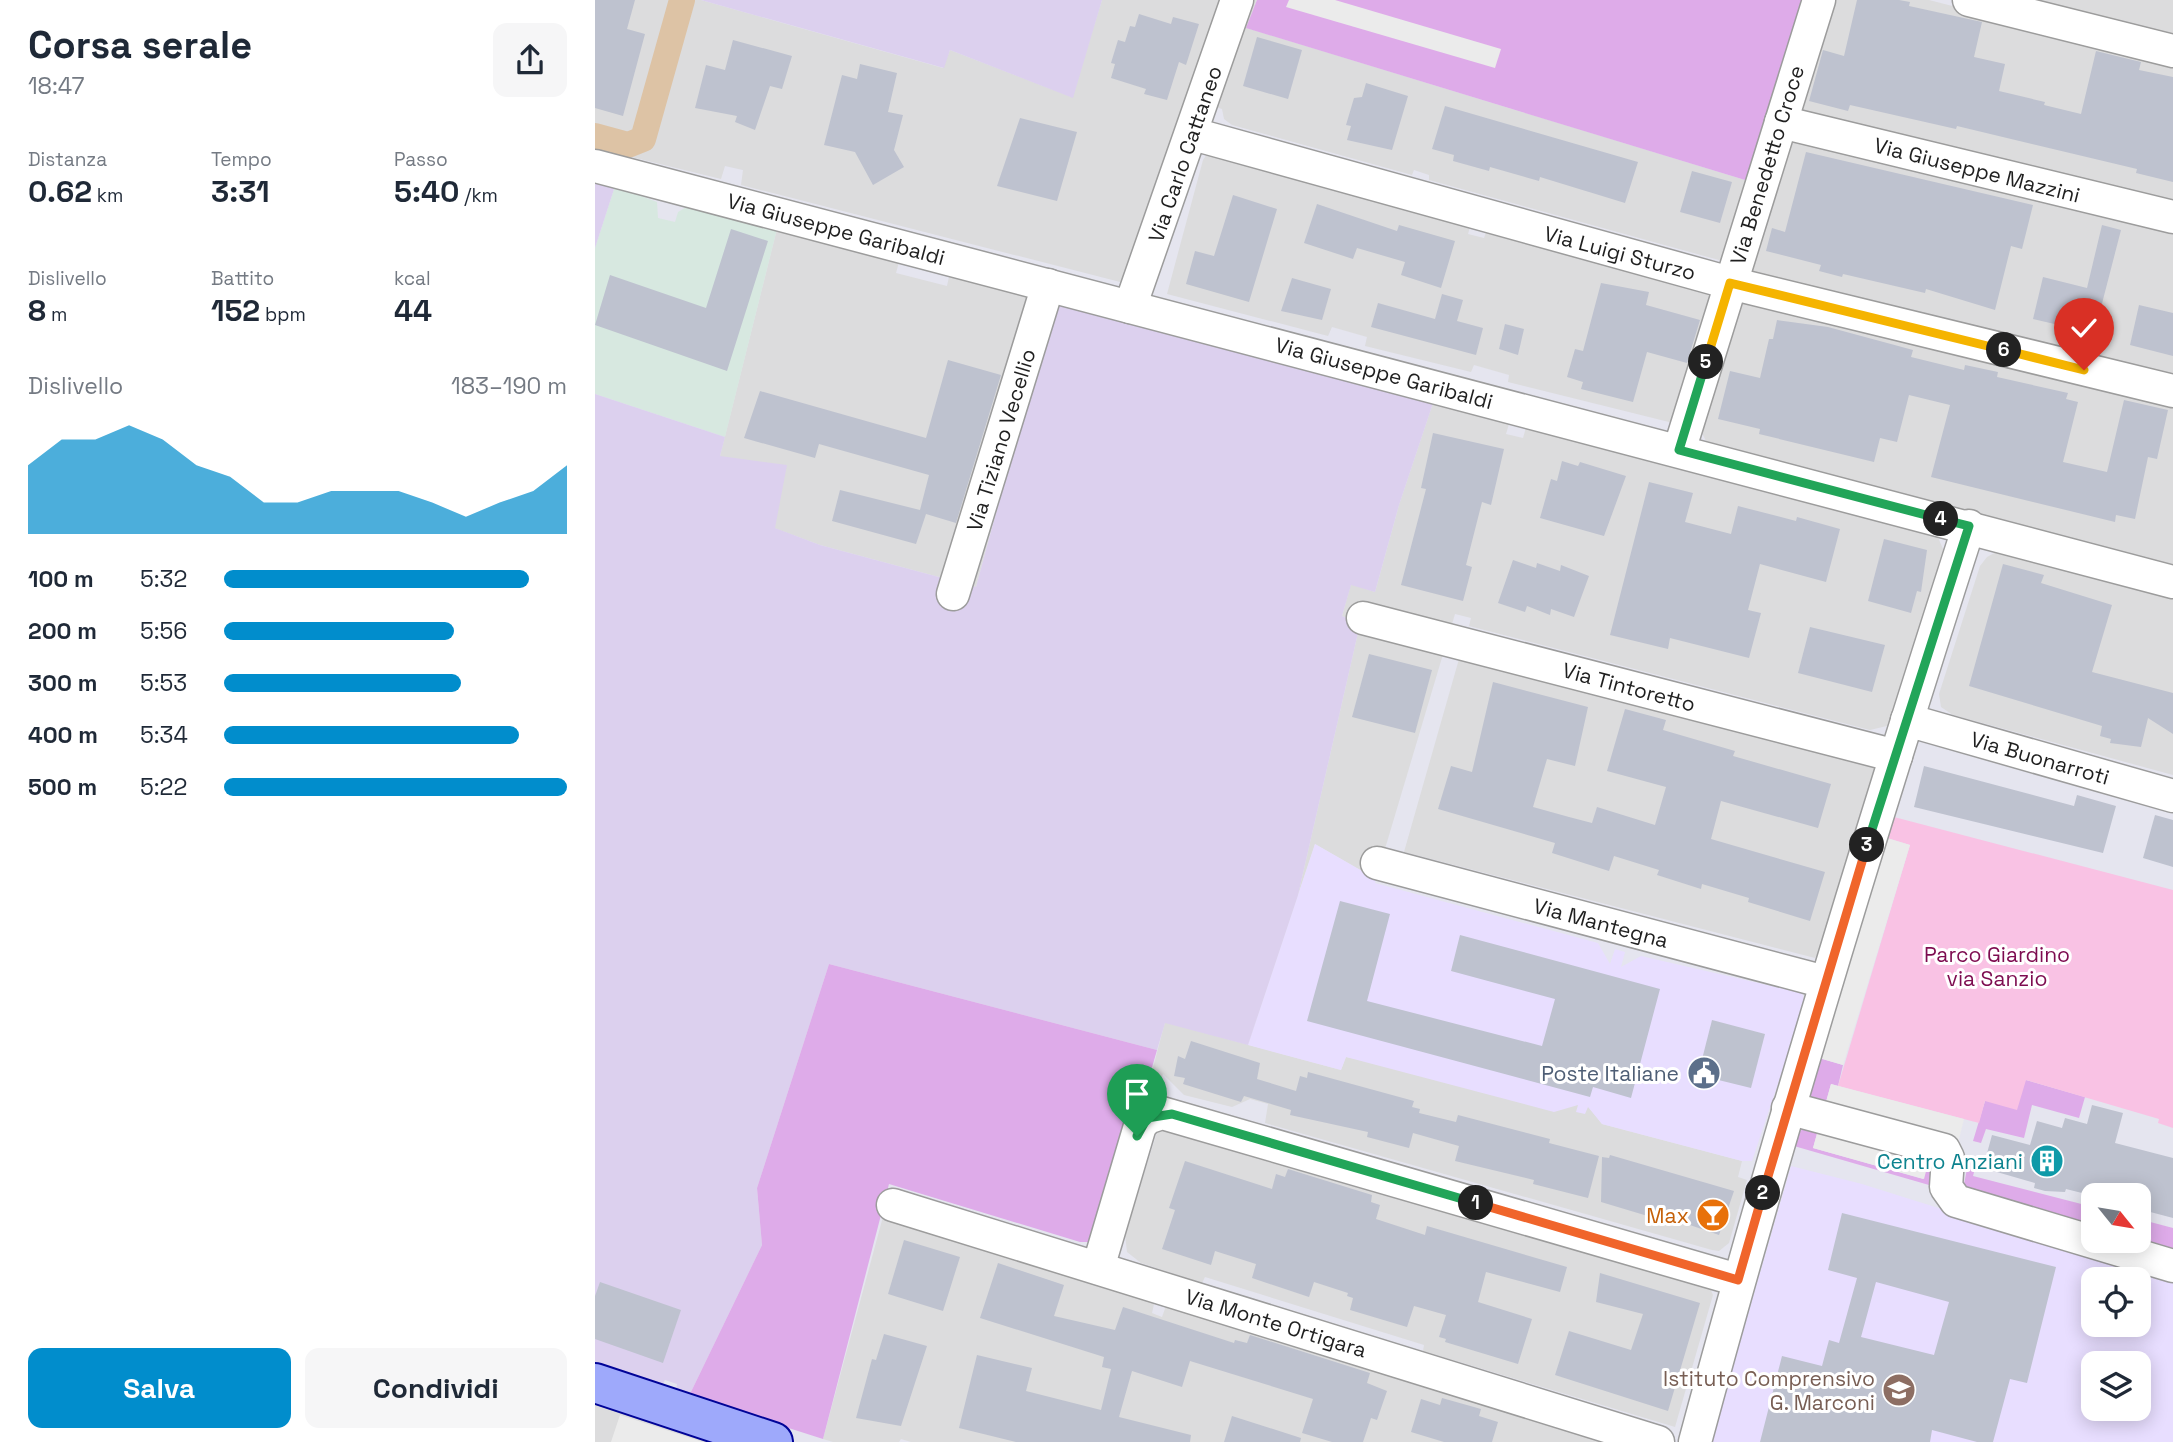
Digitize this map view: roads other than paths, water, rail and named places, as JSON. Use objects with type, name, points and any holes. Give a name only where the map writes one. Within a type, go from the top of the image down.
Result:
[{"type":"main road","points":[[595,1383],[771,1442]]},
{"type":"street","name":"Via Carlo Cattaneo","points":[[1130,307],[1193,134],[1237,0]]},
{"type":"street","name":"Via Benedetto Croce","points":[[1679,450],[1819,0]]},
{"type":"street","points":[[1969,0],[2173,51]]},
{"type":"street","name":"Via Giuseppe Mazzini","points":[[1781,122],[2173,217]]},
{"type":"street","name":"Via Luigi Sturzo","points":[[1193,134],[1730,283],[2173,391]]},
{"type":"street","name":"Via Giuseppe Garibaldi","points":[[595,166],[1969,526],[2173,582]]},
{"type":"street","name":"Via Tiziano Vecellio","points":[[953,594],[1048,285]]},
{"type":"street","points":[[1695,1442],[1787,1108],[1969,526]]},
{"type":"street","name":"Via Tintoretto","points":[[1363,618],[1896,756]]},
{"type":"street","name":"Via Buonarroti","points":[[1907,720],[2173,796]]},
{"type":"street","name":"Via Mantegna","points":[[1377,863],[1825,982]]},
{"type":"street","points":[[1787,1108],[1930,1145],[1947,1153],[1946,1187],[1956,1201],[2173,1266]]},
{"type":"street","points":[[1098,1268],[1140,1126],[1147,1118],[1162,1113],[1738,1280]]},
{"type":"street","name":"Via Monte Ortigara","points":[[893,1205],[1658,1442]]},
{"type":"waterway","points":[[595,136],[628,145],[643,139],[682,0]]},
{"type":"place","name":"Poste Italiane","points":[[1704,1073]]},
{"type":"place","name":"Centro Anziani","points":[[2047,1161]]},
{"type":"place","name":"Max","points":[[1713,1215]]},
{"type":"place","name":"Istituto Comprensivo G. Marconi","points":[[1899,1390]]},
{"type":"park label","name":"Parco Giardino via Sanzio","points":[[1997,966]]}]
